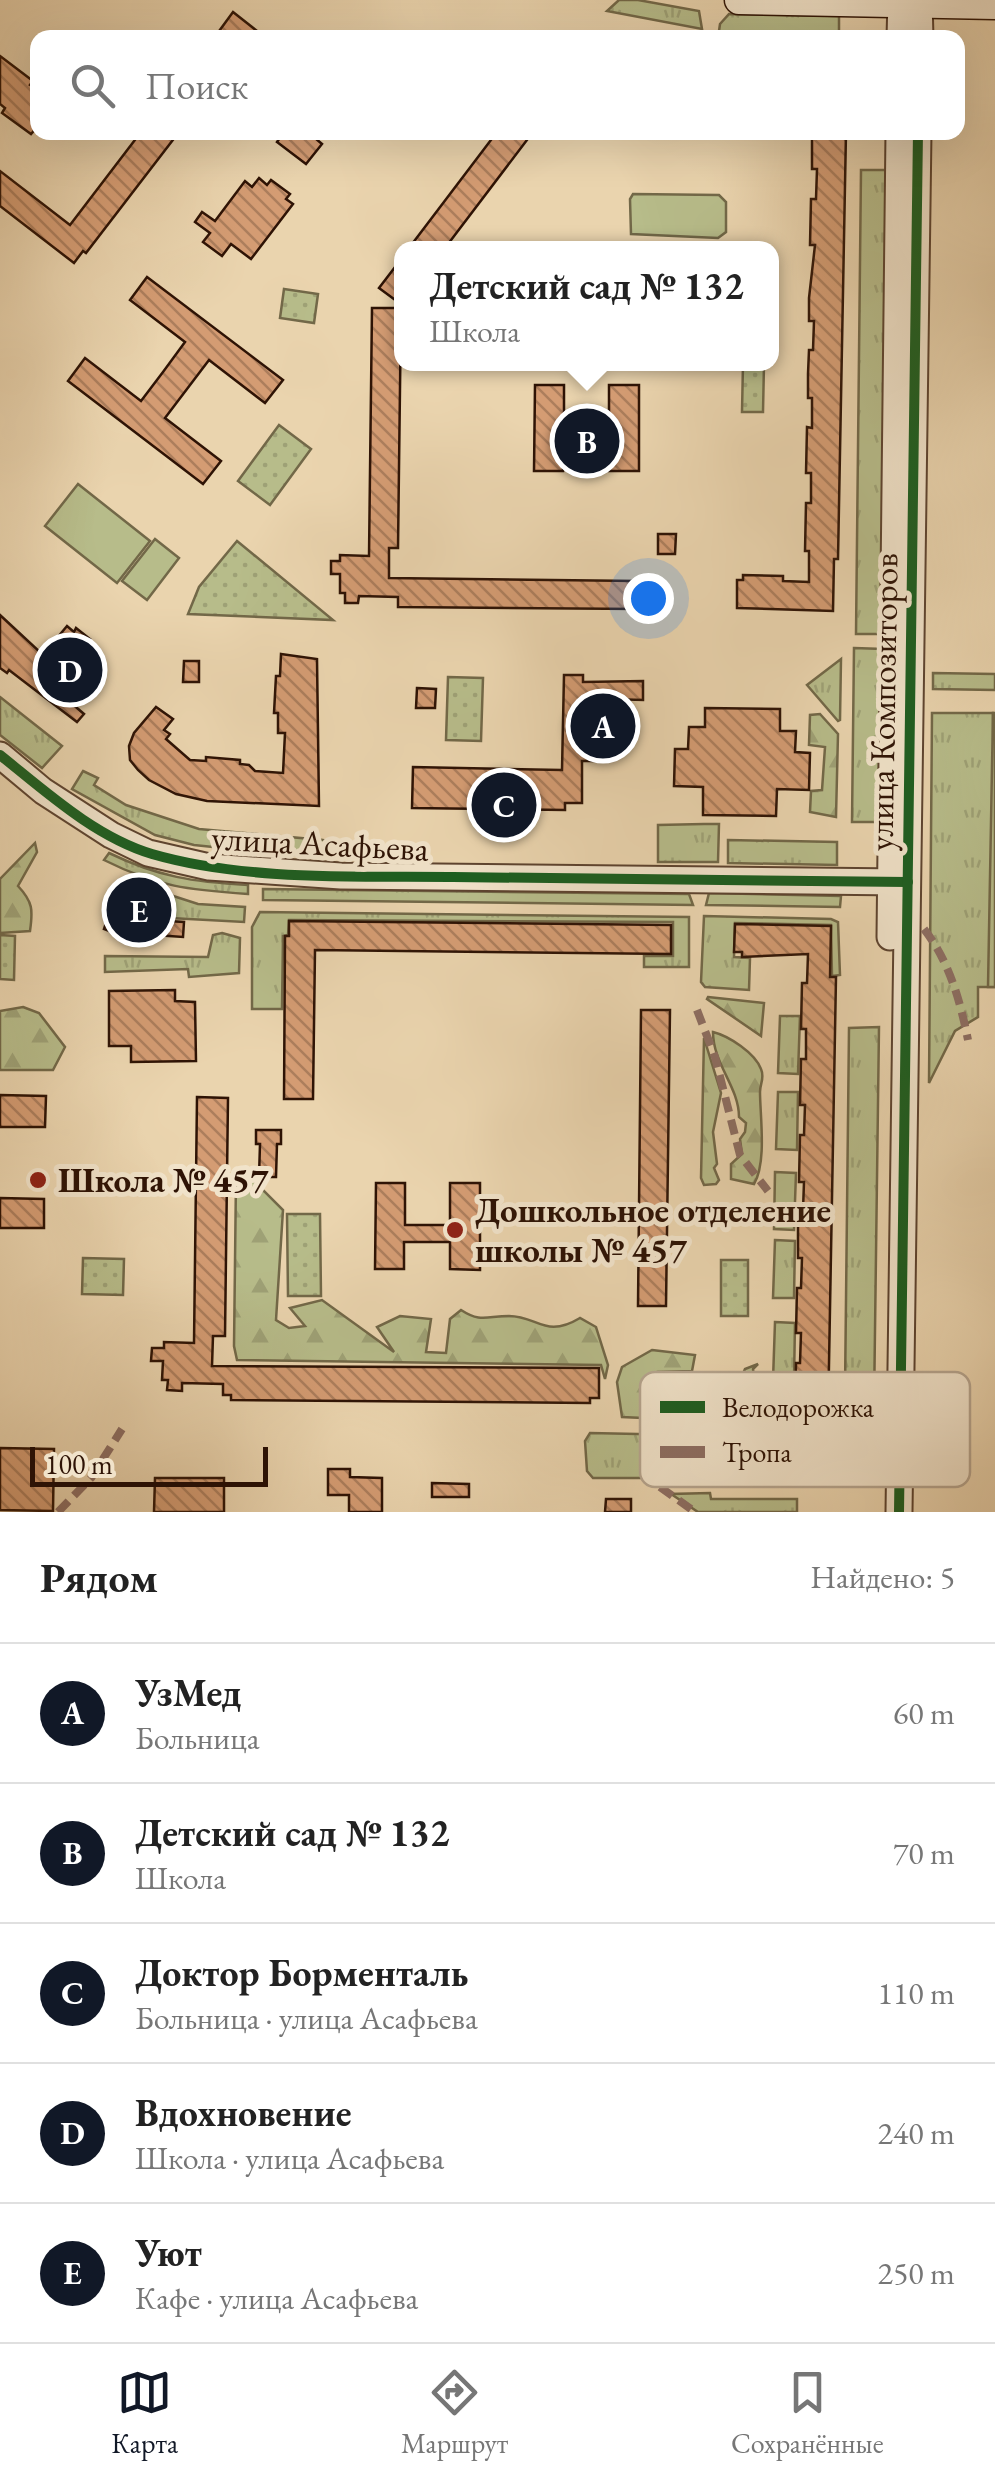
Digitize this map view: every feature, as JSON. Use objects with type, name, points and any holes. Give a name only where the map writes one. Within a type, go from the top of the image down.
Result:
[{"type":"main road","points":[[739,0],[995,5]]},
{"type":"street","points":[[902,30],[910,2]]},
{"type":"street","points":[[910,2],[918,30]]},
{"type":"street","name":"улица Композиторов","points":[[899,140],[899,1372]]},
{"type":"street","name":"улица Композиторов","points":[[886,1372],[918,140]]},
{"type":"street","name":"улица Асафьева","points":[[0,754],[43,791],[111,834],[148,853],[209,867],[341,876],[899,882]]},
{"type":"street","name":"улица Композиторов","points":[[882,1512],[883,1487]]},
{"type":"green space","points":[[619,0],[699,11],[702,29],[607,11]]},
{"type":"green space","points":[[729,14],[839,16],[839,30],[719,30]]},
{"type":"green space","points":[[861,170],[890,170],[883,634],[856,634]]},
{"type":"green space","points":[[633,194],[719,195],[726,202],[726,232],[718,238],[631,234]]},
{"type":"green space","points":[[284,289],[318,294],[314,323],[280,318]]},
{"type":"green space","points":[[743,371],[764,371],[763,412],[742,412]]},
{"type":"green space","points":[[279,425],[311,449],[270,505],[238,481]]},
{"type":"green space","points":[[78,484],[150,541],[117,583],[45,526]]},
{"type":"green space","points":[[155,539],[179,558],[147,600],[122,581]]},
{"type":"green space","points":[[237,541],[333,620],[188,614],[199,587]]},
{"type":"green space","points":[[854,648],[883,649],[881,822],[852,822]]},
{"type":"green space","points":[[841,659],[840,720],[838,721],[807,685]]},
{"type":"green space","points":[[933,673],[995,674],[995,690],[933,689]]},
{"type":"green space","points":[[448,677],[483,678],[481,741],[446,740]]},
{"type":"green space","points":[[0,697],[62,746],[42,768],[0,735]]},
{"type":"green space","points":[[932,713],[993,713],[995,987],[978,987],[978,1017],[955,1031],[929,1083]]},
{"type":"green space","points":[[993,713],[995,987],[988,987]]},
{"type":"green space","points":[[820,714],[838,734],[836,817],[810,812],[811,791],[822,790],[825,747],[809,745],[810,715]]},
{"type":"green space","points":[[83,771],[98,778],[94,785],[126,805],[199,829],[323,840],[328,842],[325,857],[194,845],[155,835],[72,789]]},
{"type":"green space","points":[[719,824],[718,862],[658,862],[658,825]]},
{"type":"green space","points":[[728,840],[837,842],[837,865],[728,863]]},
{"type":"green space","points":[[35,843],[37,852],[18,886],[31,907],[30,931],[0,933],[0,879]]},
{"type":"green space","points":[[109,853],[177,877],[248,885],[248,894],[158,882],[104,860]]},
{"type":"green space","points":[[263,889],[689,894],[693,905],[263,900]]},
{"type":"green space","points":[[164,893],[198,904],[245,907],[244,922],[170,918],[157,912]]},
{"type":"green space","points":[[709,893],[841,896],[840,907],[706,905]]},
{"type":"green space","points":[[260,912],[689,917],[689,967],[644,967],[644,956],[673,956],[673,922],[289,920],[288,935],[283,936],[282,1009],[252,1009],[252,927]]},
{"type":"green space","points":[[704,916],[838,922],[840,975],[832,976],[831,925],[735,923],[734,957],[750,958],[749,990],[705,987],[701,982]]},
{"type":"green space","points":[[0,935],[15,936],[14,980],[0,979]]},
{"type":"green space","points":[[213,935],[240,938],[239,973],[189,977],[188,969],[105,972],[105,956],[208,957]]},
{"type":"green space","points":[[707,999],[764,1003],[761,1036]]},
{"type":"green space","points":[[23,1007],[39,1013],[65,1047],[53,1070],[0,1070],[0,1011]]},
{"type":"green space","points":[[780,1016],[800,1016],[798,1074],[778,1073]]},
{"type":"green space","points":[[879,1027],[874,1372],[845,1372],[849,1028]]},
{"type":"green space","points":[[713,1032],[747,1051],[762,1072],[762,1152],[754,1184],[731,1179],[731,1164],[742,1154],[740,1139],[746,1123],[739,1117]]},
{"type":"green space","points":[[704,1038],[721,1093],[713,1132],[717,1164],[714,1168],[719,1180],[704,1185],[701,1178]]},
{"type":"green space","points":[[778,1092],[798,1092],[797,1150],[776,1149]]},
{"type":"green space","points":[[775,1172],[796,1173],[794,1230],[774,1229]]},
{"type":"green space","points":[[236,1178],[251,1178],[283,1210],[276,1320],[289,1328],[305,1326],[290,1308],[322,1300],[394,1352],[377,1327],[400,1316],[431,1319],[426,1352],[446,1353],[450,1319],[461,1310],[479,1318],[519,1317],[550,1327],[580,1318],[596,1327],[608,1365],[605,1379],[601,1365],[237,1360]]},
{"type":"green space","points":[[287,1214],[320,1214],[321,1296],[288,1296]]},
{"type":"green space","points":[[775,1240],[795,1241],[794,1298],[773,1298]]},
{"type":"green space","points":[[83,1258],[124,1259],[123,1295],[82,1294]]},
{"type":"green space","points":[[721,1260],[748,1260],[748,1316],[721,1316]]},
{"type":"green space","points":[[775,1322],[795,1323],[794,1372],[773,1372]]},
{"type":"green space","points":[[652,1350],[695,1355],[692,1371],[640,1372],[640,1418],[622,1417],[617,1382],[622,1367]]},
{"type":"green space","points":[[590,1433],[640,1434],[640,1478],[593,1478],[587,1471],[585,1441]]},
{"type":"green space","points":[[710,1493],[711,1499],[797,1499],[797,1512],[698,1512],[671,1494]]},
{"type":"building","points":[[233,12],[256,30],[220,30]]},
{"type":"building","points":[[0,56],[30,79],[30,133],[2,113],[5,108],[0,104]]},
{"type":"building","points":[[135,140],[173,140],[86,253],[83,251],[74,263],[0,206],[0,171],[70,225]]},
{"type":"building","points":[[317,140],[322,144],[306,164],[277,142]]},
{"type":"building","points":[[491,140],[527,140],[450,241],[414,241]]},
{"type":"building","points":[[812,140],[846,140],[838,559],[834,559],[833,611],[737,608],[737,580],[743,580],[743,575],[783,576],[783,581],[809,582],[809,551],[805,551],[811,473],[806,473],[807,427],[812,428],[808,374],[814,321],[809,321],[809,298],[815,245],[810,245],[811,199],[816,199],[817,169],[812,169]]},
{"type":"building","points":[[259,178],[267,185],[271,180],[290,194],[286,199],[293,204],[251,259],[231,244],[222,256],[203,242],[210,233],[195,222],[202,212],[215,221],[245,181],[252,187]]},
{"type":"building","points":[[394,268],[394,299],[379,288]]},
{"type":"building","points":[[147,277],[283,380],[265,403],[209,360],[165,418],[221,461],[203,484],[68,381],[85,358],[141,401],[185,342],[130,300]]},
{"type":"building","points":[[372,308],[394,308],[394,371],[400,371],[398,548],[389,548],[389,578],[637,581],[637,609],[398,607],[398,597],[359,596],[358,603],[345,603],[345,593],[340,593],[340,574],[331,574],[331,561],[340,561],[340,555],[369,556]]},
{"type":"building","points":[[535,385],[564,385],[564,427],[609,427],[609,385],[639,385],[639,471],[609,471],[609,444],[563,444],[563,471],[534,471]]},
{"type":"building","points":[[658,534],[676,534],[675,554],[658,554]]},
{"type":"building","points":[[0,615],[43,655],[67,626],[90,639],[87,642],[95,649],[68,681],[72,684],[63,696],[84,714],[77,722],[9,670],[7,673],[0,668]]},
{"type":"building","points":[[281,654],[317,659],[319,806],[207,801],[176,794],[149,780],[130,760],[129,746],[134,733],[156,707],[173,719],[164,730],[170,734],[166,739],[190,760],[240,760],[240,764],[255,771],[283,773],[285,733],[278,733],[278,713],[274,713]]},
{"type":"building","points":[[184,661],[199,661],[199,682],[183,682]]},
{"type":"building","points":[[564,675],[583,675],[583,682],[643,681],[643,700],[608,699],[607,761],[582,761],[582,803],[565,803],[565,810],[412,808],[413,767],[562,770]]},
{"type":"building","points":[[417,688],[436,689],[435,708],[416,708]]},
{"type":"building","points":[[705,708],[780,709],[780,731],[796,731],[795,752],[810,753],[809,790],[777,789],[776,816],[703,815],[703,787],[674,786],[675,749],[688,749],[689,727],[705,727]]},
{"type":"building","points":[[117,890],[133,895],[117,934],[104,929]]},
{"type":"building","points":[[144,911],[168,921],[184,922],[183,937],[140,934]]},
{"type":"building","points":[[289,921],[671,925],[671,954],[315,950],[313,1099],[284,1099],[285,936],[289,936]]},
{"type":"building","points":[[735,924],[831,926],[830,977],[836,977],[829,1372],[796,1372],[801,1333],[796,1333],[802,1258],[798,1258],[798,1210],[803,1210],[804,1182],[799,1182],[805,1105],[800,1105],[801,1059],[806,1059],[806,1029],[801,1029],[802,983],[807,983],[808,954],[742,957],[742,952],[734,952]]},
{"type":"building","points":[[175,990],[175,1001],[195,1002],[196,1061],[131,1062],[131,1046],[109,1046],[109,991]]},
{"type":"building","points":[[641,1010],[670,1010],[666,1306],[638,1306]]},
{"type":"building","points":[[0,1095],[46,1096],[45,1127],[0,1127]]},
{"type":"building","points":[[197,1097],[228,1098],[225,1336],[213,1336],[212,1366],[599,1368],[599,1398],[590,1398],[590,1403],[231,1400],[231,1395],[223,1395],[223,1384],[182,1383],[182,1391],[167,1390],[168,1380],[162,1380],[163,1361],[151,1361],[152,1348],[164,1348],[164,1342],[194,1343]]},
{"type":"building","points":[[256,1130],[281,1130],[276,1177],[259,1177],[260,1144],[256,1144]]},
{"type":"building","points":[[376,1183],[405,1183],[405,1225],[450,1225],[450,1183],[480,1183],[480,1270],[450,1269],[450,1242],[404,1242],[404,1269],[375,1269]]},
{"type":"building","points":[[0,1198],[44,1199],[44,1228],[0,1228]]},
{"type":"building","points":[[0,1448],[54,1449],[53,1511],[0,1510]]},
{"type":"building","points":[[328,1469],[350,1469],[350,1477],[382,1478],[382,1512],[349,1512],[349,1495],[328,1495]]},
{"type":"building","points":[[155,1478],[224,1478],[224,1512],[154,1512]]},
{"type":"building","points":[[432,1483],[469,1484],[469,1497],[432,1497]]},
{"type":"building","points":[[606,1499],[631,1499],[631,1512],[605,1512]]},
{"type":"marked path","points":[[924,929],[952,981],[968,1040]]},
{"type":"marked path","points":[[697,1010],[715,1057],[740,1155],[768,1191]]},
{"type":"marked path","points":[[58,1512],[91,1478],[122,1429]]},
{"type":"marked path","points":[[660,1487],[695,1512]]},
{"type":"cycle path","points":[[901,1372],[918,140]]},
{"type":"cycle path","points":[[0,755],[72,812],[111,836],[152,854],[225,869],[340,876],[908,882]]},
{"type":"cycle path","points":[[899,1487],[899,1512]]},
{"type":"place","name":"Детский сад № 132","points":[[587,441]]},
{"type":"place","name":"Вдохновение","points":[[70,670]]},
{"type":"place","name":"УзМед","points":[[603,726]]},
{"type":"place","name":"Доктор Борменталь","points":[[504,805]]},
{"type":"place","name":"Уют","points":[[139,910]]},
{"type":"place","name":"Школа № 457","points":[[38,1180]]},
{"type":"place","name":"Дошкольное отделение школы № 457","points":[[455,1230]]}]
